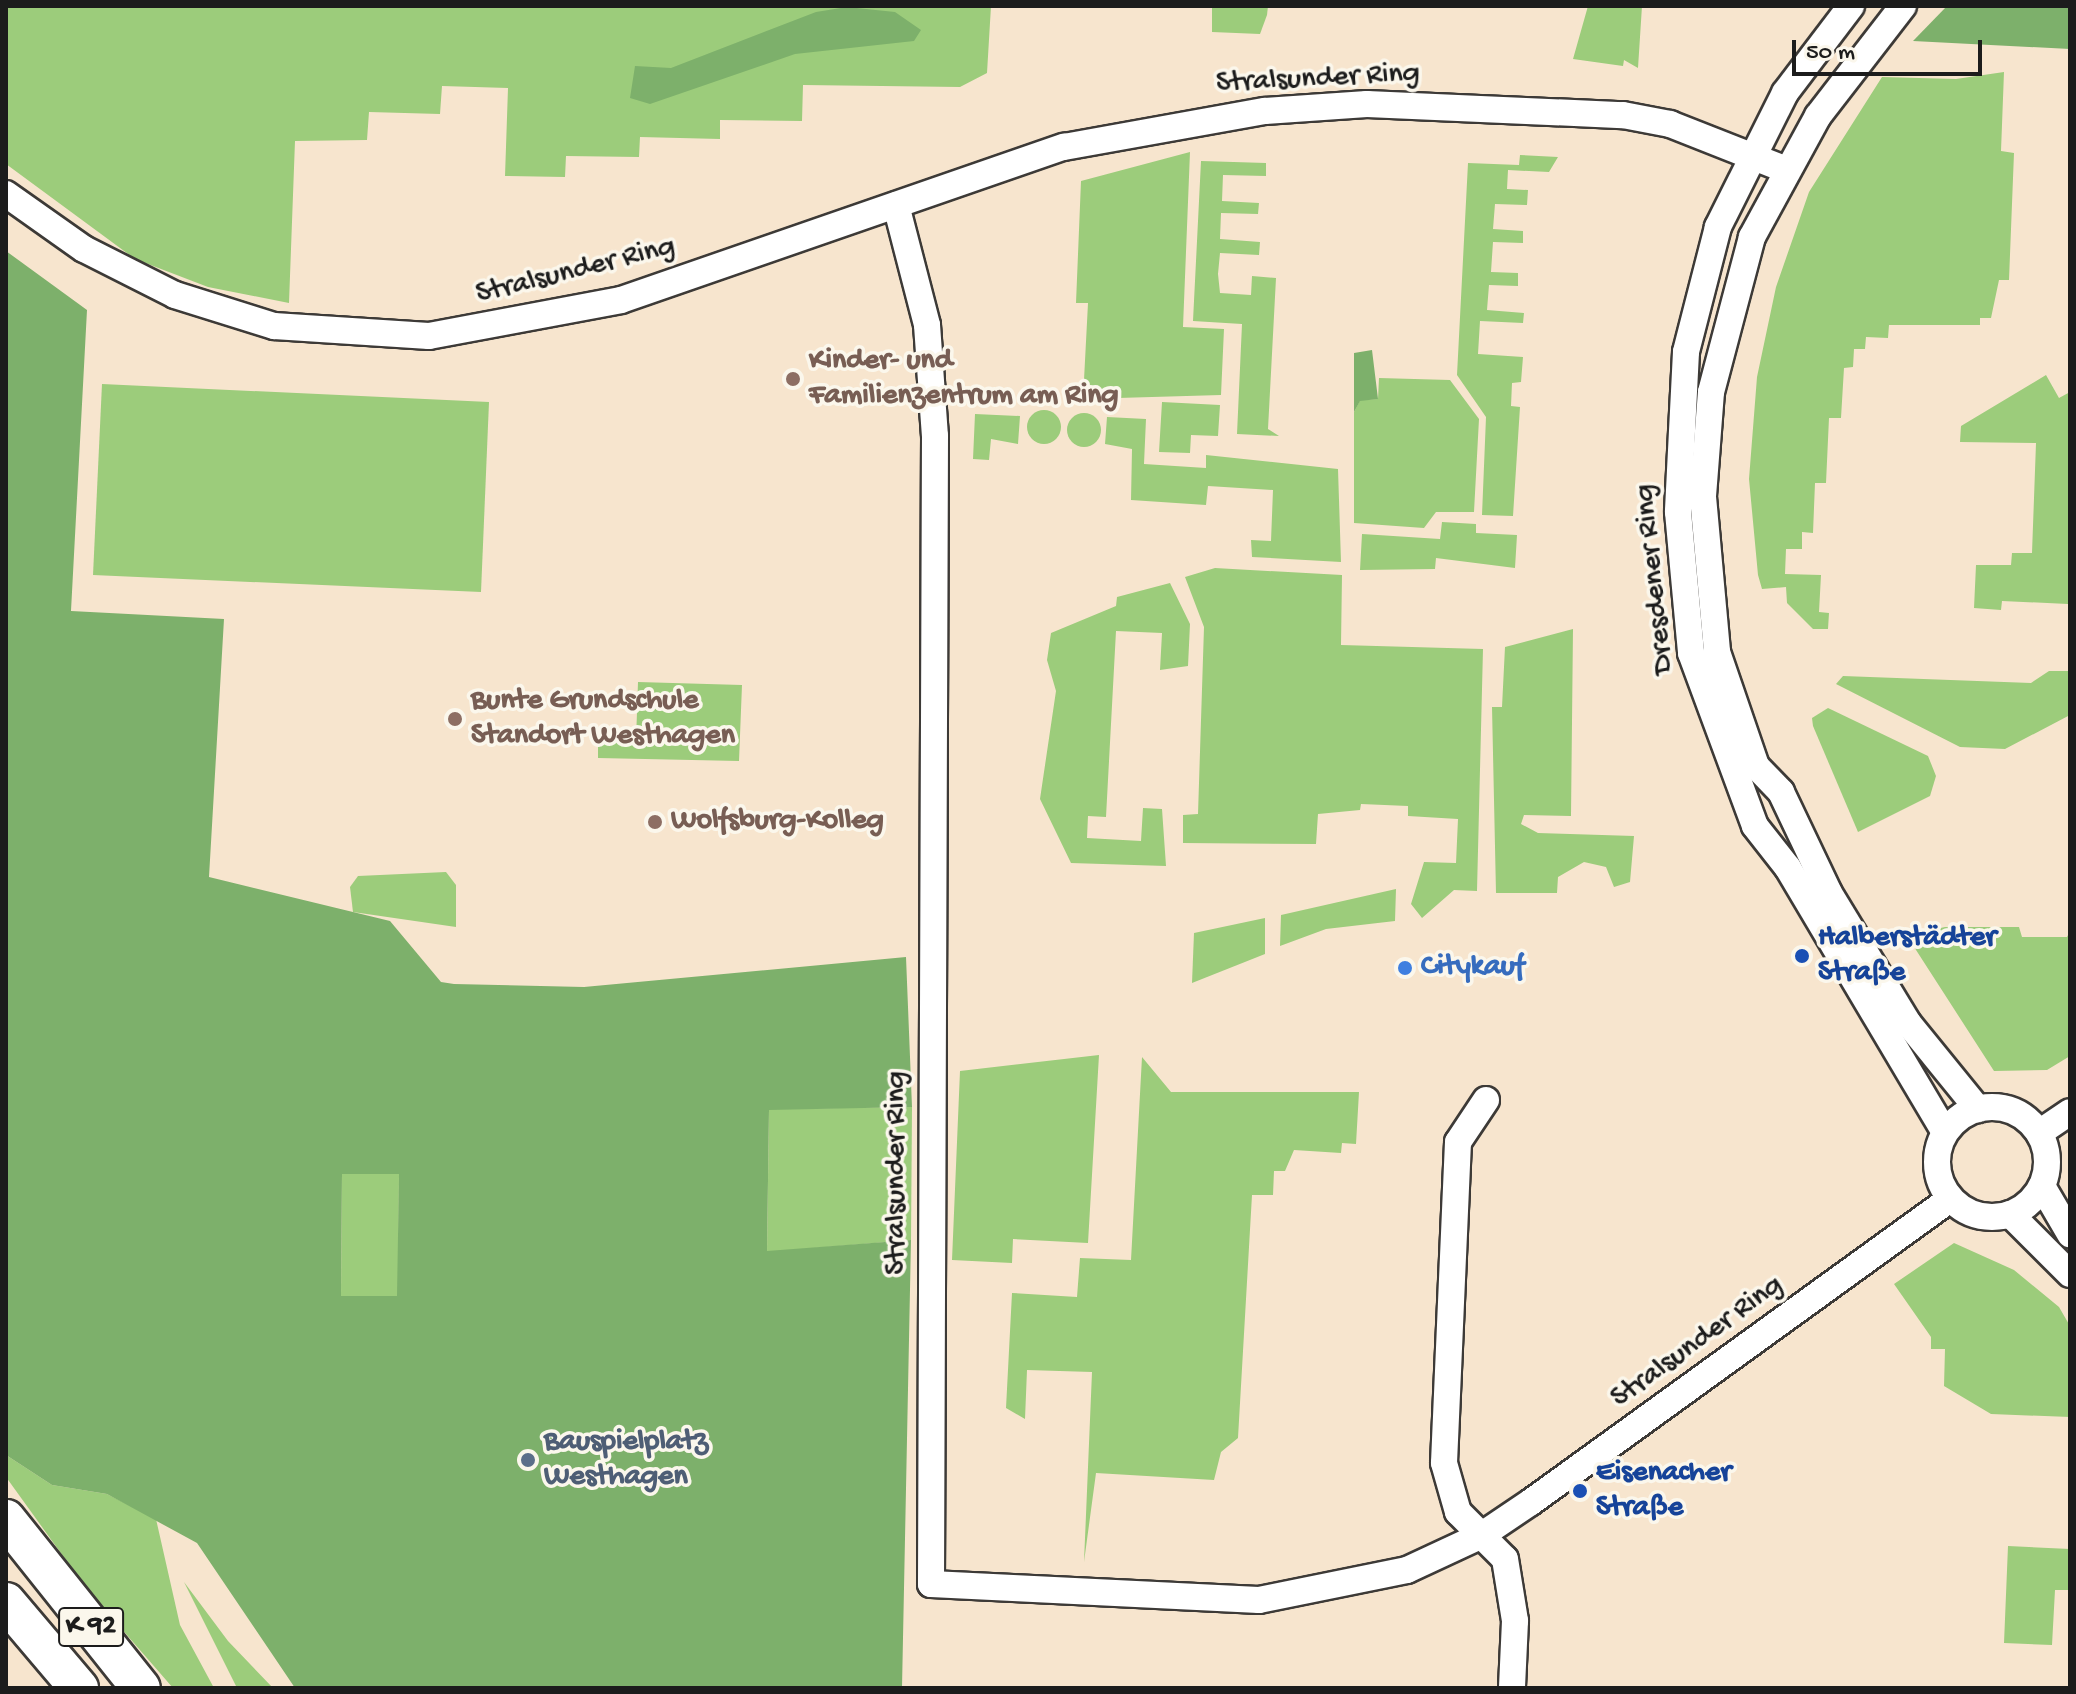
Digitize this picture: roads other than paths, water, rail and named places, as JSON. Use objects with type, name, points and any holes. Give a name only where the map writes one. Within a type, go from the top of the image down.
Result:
[{"type":"highway","name":"K 92","points":[[6,1519],[141,1688]]},
{"type":"highway","name":"K 92","points":[[6,1602],[79,1688]]},
{"type":"street","name":"Dresdener Ring","points":[[1851,6],[1749,154],[1700,291],[1680,402],[1678,512],[1691,653],[1760,837],[1788,868],[1945,1132]]},
{"type":"street","name":"Dresdener Ring","points":[[1903,6],[1848,71],[1784,169],[1752,237],[1711,392],[1702,469],[1717,652],[1756,766],[1781,792],[1829,893],[1908,1023],[1978,1109]]},
{"type":"street","name":"Stralsunder Ring","points":[[6,194],[84,249],[175,295],[274,326],[364,336],[429,336],[542,320],[1112,134],[1367,104],[1623,115],[1670,124],[1749,154]]},
{"type":"street","points":[[1749,154],[1784,169]]},
{"type":"street","name":"Stralsunder Ring","points":[[896,205],[927,325],[935,436],[931,1584],[1259,1600],[1407,1570],[1482,1535],[1950,1199]]},
{"type":"street","points":[[1486,1100],[1458,1142],[1444,1463],[1458,1512],[1505,1559],[1515,1621],[1512,1688]]},
{"type":"street","points":[[1978,1109],[2006,1109],[2039,1133],[2047,1159],[2042,1186],[2010,1214],[1978,1216],[1950,1199],[1937,1166],[1945,1132],[1978,1109]]},
{"type":"street","points":[[2039,1133],[2070,1112]]},
{"type":"street","points":[[2042,1186],[2070,1234]]},
{"type":"street","points":[[2010,1214],[2070,1274]]},
{"type":"place","name":"Kinder- und Familienzentrum am Ring","points":[[793,379]]},
{"type":"place","name":"Bunte Grundschule Standort Westhagen","points":[[455,719]]},
{"type":"place","name":"Wolfsburg-Kolleg","points":[[655,822]]},
{"type":"place","name":"Halberstädter Straße","points":[[1802,956]]},
{"type":"place","name":"Citykauf","points":[[1405,968]]},
{"type":"place","name":"Bauspielplatz Westhagen","points":[[528,1460]]},
{"type":"place","name":"Eisenacher Straße","points":[[1580,1491]]}]
